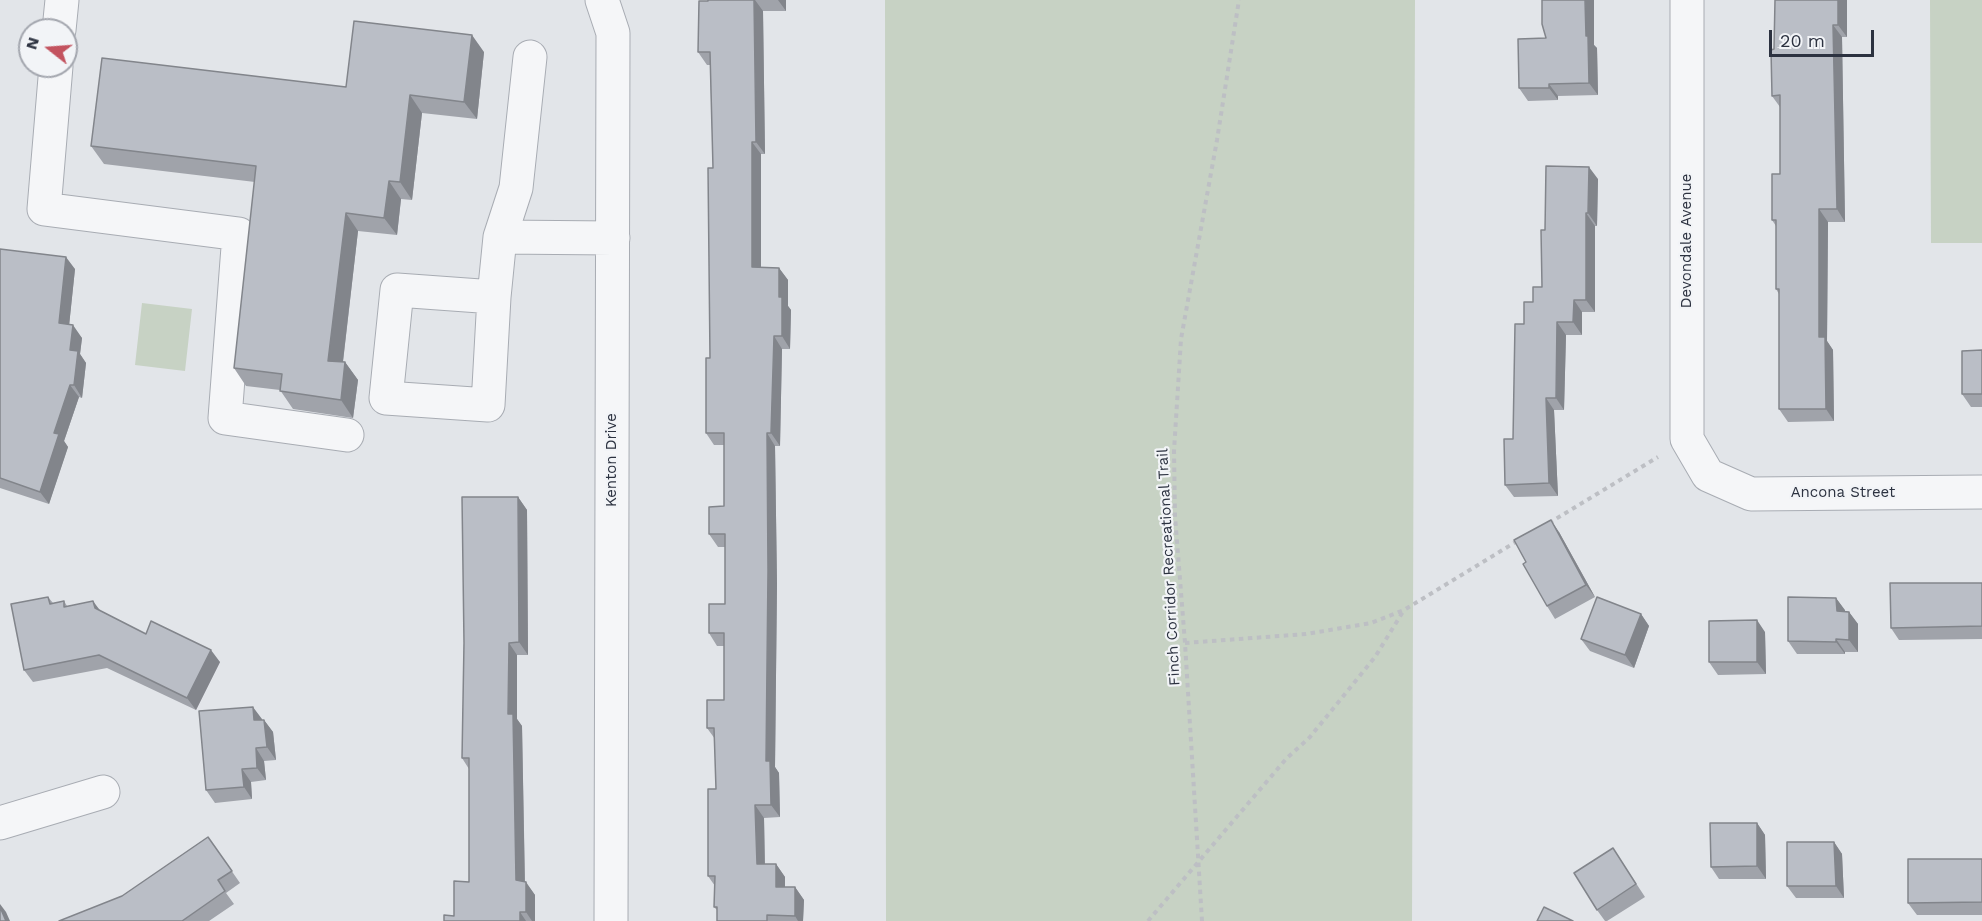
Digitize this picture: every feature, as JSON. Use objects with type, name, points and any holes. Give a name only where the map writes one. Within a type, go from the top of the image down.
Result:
[{"type":"street","points":[[60,18],[62,0]]},
{"type":"street","name":"Kenton Drive","points":[[602,0],[613,33],[611,921]]},
{"type":"street","name":"Devondale Avenue","points":[[1687,0],[1687,439]]},
{"type":"street","points":[[494,297],[397,290],[386,398],[488,405],[500,237],[516,188],[530,57]]},
{"type":"street","points":[[55,78],[44,209],[239,234],[225,418],[347,435]]},
{"type":"street","points":[[500,237],[613,238]]},
{"type":"street","name":"Ancona Street","points":[[1687,439],[1708,475],[1751,494],[1982,492]]},
{"type":"street","points":[[0,823],[103,792]]},
{"type":"path","name":"Finch Corridor Recreational Trail","points":[[1202,921],[1175,516],[1174,451],[1181,339],[1217,140],[1239,0]]},
{"type":"path","points":[[1545,525],[1687,439]]},
{"type":"path","points":[[1185,643],[1306,634],[1371,623],[1404,610],[1525,537]]},
{"type":"path","points":[[1148,921],[1286,759],[1310,737],[1376,657],[1404,610]]},
{"type":"green space","points":[[885,0],[1415,0],[1412,921],[886,921]]},
{"type":"green space","points":[[1930,0],[1982,0],[1982,243],[1931,243]]},
{"type":"green space","points":[[142,303],[192,309],[185,371],[135,365]]},
{"type":"building","points":[[754,0],[756,142],[752,142],[752,267],[779,268],[779,297],[782,297],[782,336],[774,336],[771,433],[767,433],[766,761],[770,761],[771,805],[755,805],[757,864],[776,864],[776,887],[795,887],[795,916],[767,915],[767,921],[717,921],[717,907],[714,907],[715,876],[708,876],[708,789],[716,789],[714,728],[707,728],[707,700],[724,700],[724,633],[709,633],[709,604],[725,604],[725,534],[709,534],[709,507],[724,506],[724,433],[706,433],[706,358],[710,358],[708,168],[713,168],[710,52],[698,52],[699,1]]},
{"type":"building","points":[[1542,0],[1585,0],[1589,83],[1549,84],[1549,88],[1519,88],[1518,39],[1546,38],[1542,24]]},
{"type":"building","points":[[1775,0],[1838,0],[1838,25],[1833,25],[1837,209],[1819,209],[1819,337],[1825,337],[1826,409],[1779,409],[1779,289],[1776,289],[1776,220],[1772,220],[1772,174],[1780,174],[1780,95],[1772,96],[1771,50],[1774,49]]},
{"type":"building","points":[[354,21],[472,35],[464,102],[410,95],[400,182],[389,181],[384,218],[346,213],[328,361],[345,362],[341,400],[280,391],[282,374],[234,368],[256,166],[91,146],[102,58],[346,87]]},
{"type":"building","points":[[1546,166],[1589,167],[1588,213],[1586,213],[1586,300],[1574,300],[1573,322],[1557,322],[1556,398],[1546,398],[1549,483],[1505,485],[1504,439],[1513,439],[1515,324],[1524,324],[1524,302],[1533,302],[1533,287],[1542,287],[1541,230],[1545,230]]},
{"type":"building","points":[[0,249],[66,257],[59,323],[73,325],[70,350],[78,351],[74,385],[70,385],[54,433],[59,434],[40,492],[0,478]]},
{"type":"building","points":[[1982,350],[1982,394],[1962,394],[1962,351]]},
{"type":"building","points":[[462,497],[518,497],[519,642],[509,643],[508,714],[513,714],[516,880],[526,882],[526,912],[520,912],[520,921],[444,921],[444,915],[454,916],[454,881],[469,882],[469,758],[462,758],[464,643]]},
{"type":"building","points":[[1551,520],[1586,585],[1547,606],[1523,564],[1526,562],[1514,540]]},
{"type":"building","points":[[1890,583],[1982,583],[1982,626],[1891,628]]},
{"type":"building","points":[[48,597],[50,604],[64,601],[64,607],[93,601],[95,608],[146,634],[151,621],[211,650],[187,698],[99,655],[24,670],[11,604]]},
{"type":"building","points":[[1597,597],[1641,614],[1625,655],[1581,639]]},
{"type":"building","points":[[1788,597],[1836,598],[1837,611],[1849,612],[1849,640],[1788,641]]},
{"type":"building","points":[[1757,620],[1757,662],[1709,662],[1709,621]]},
{"type":"building","points":[[253,707],[254,720],[264,720],[267,747],[256,748],[257,768],[242,769],[244,787],[206,790],[199,711]]},
{"type":"building","points":[[1710,823],[1757,823],[1757,866],[1711,867]]},
{"type":"building","points":[[208,837],[232,871],[218,880],[225,891],[182,921],[59,921],[122,896]]},
{"type":"building","points":[[1787,842],[1834,842],[1836,886],[1787,886]]},
{"type":"building","points":[[1613,848],[1636,884],[1597,910],[1574,873]]},
{"type":"building","points":[[1908,859],[1982,859],[1982,902],[1908,903]]},
{"type":"building","points":[[0,907],[6,921],[0,921]]},
{"type":"building","points":[[1544,907],[1573,921],[1537,921]]}]
